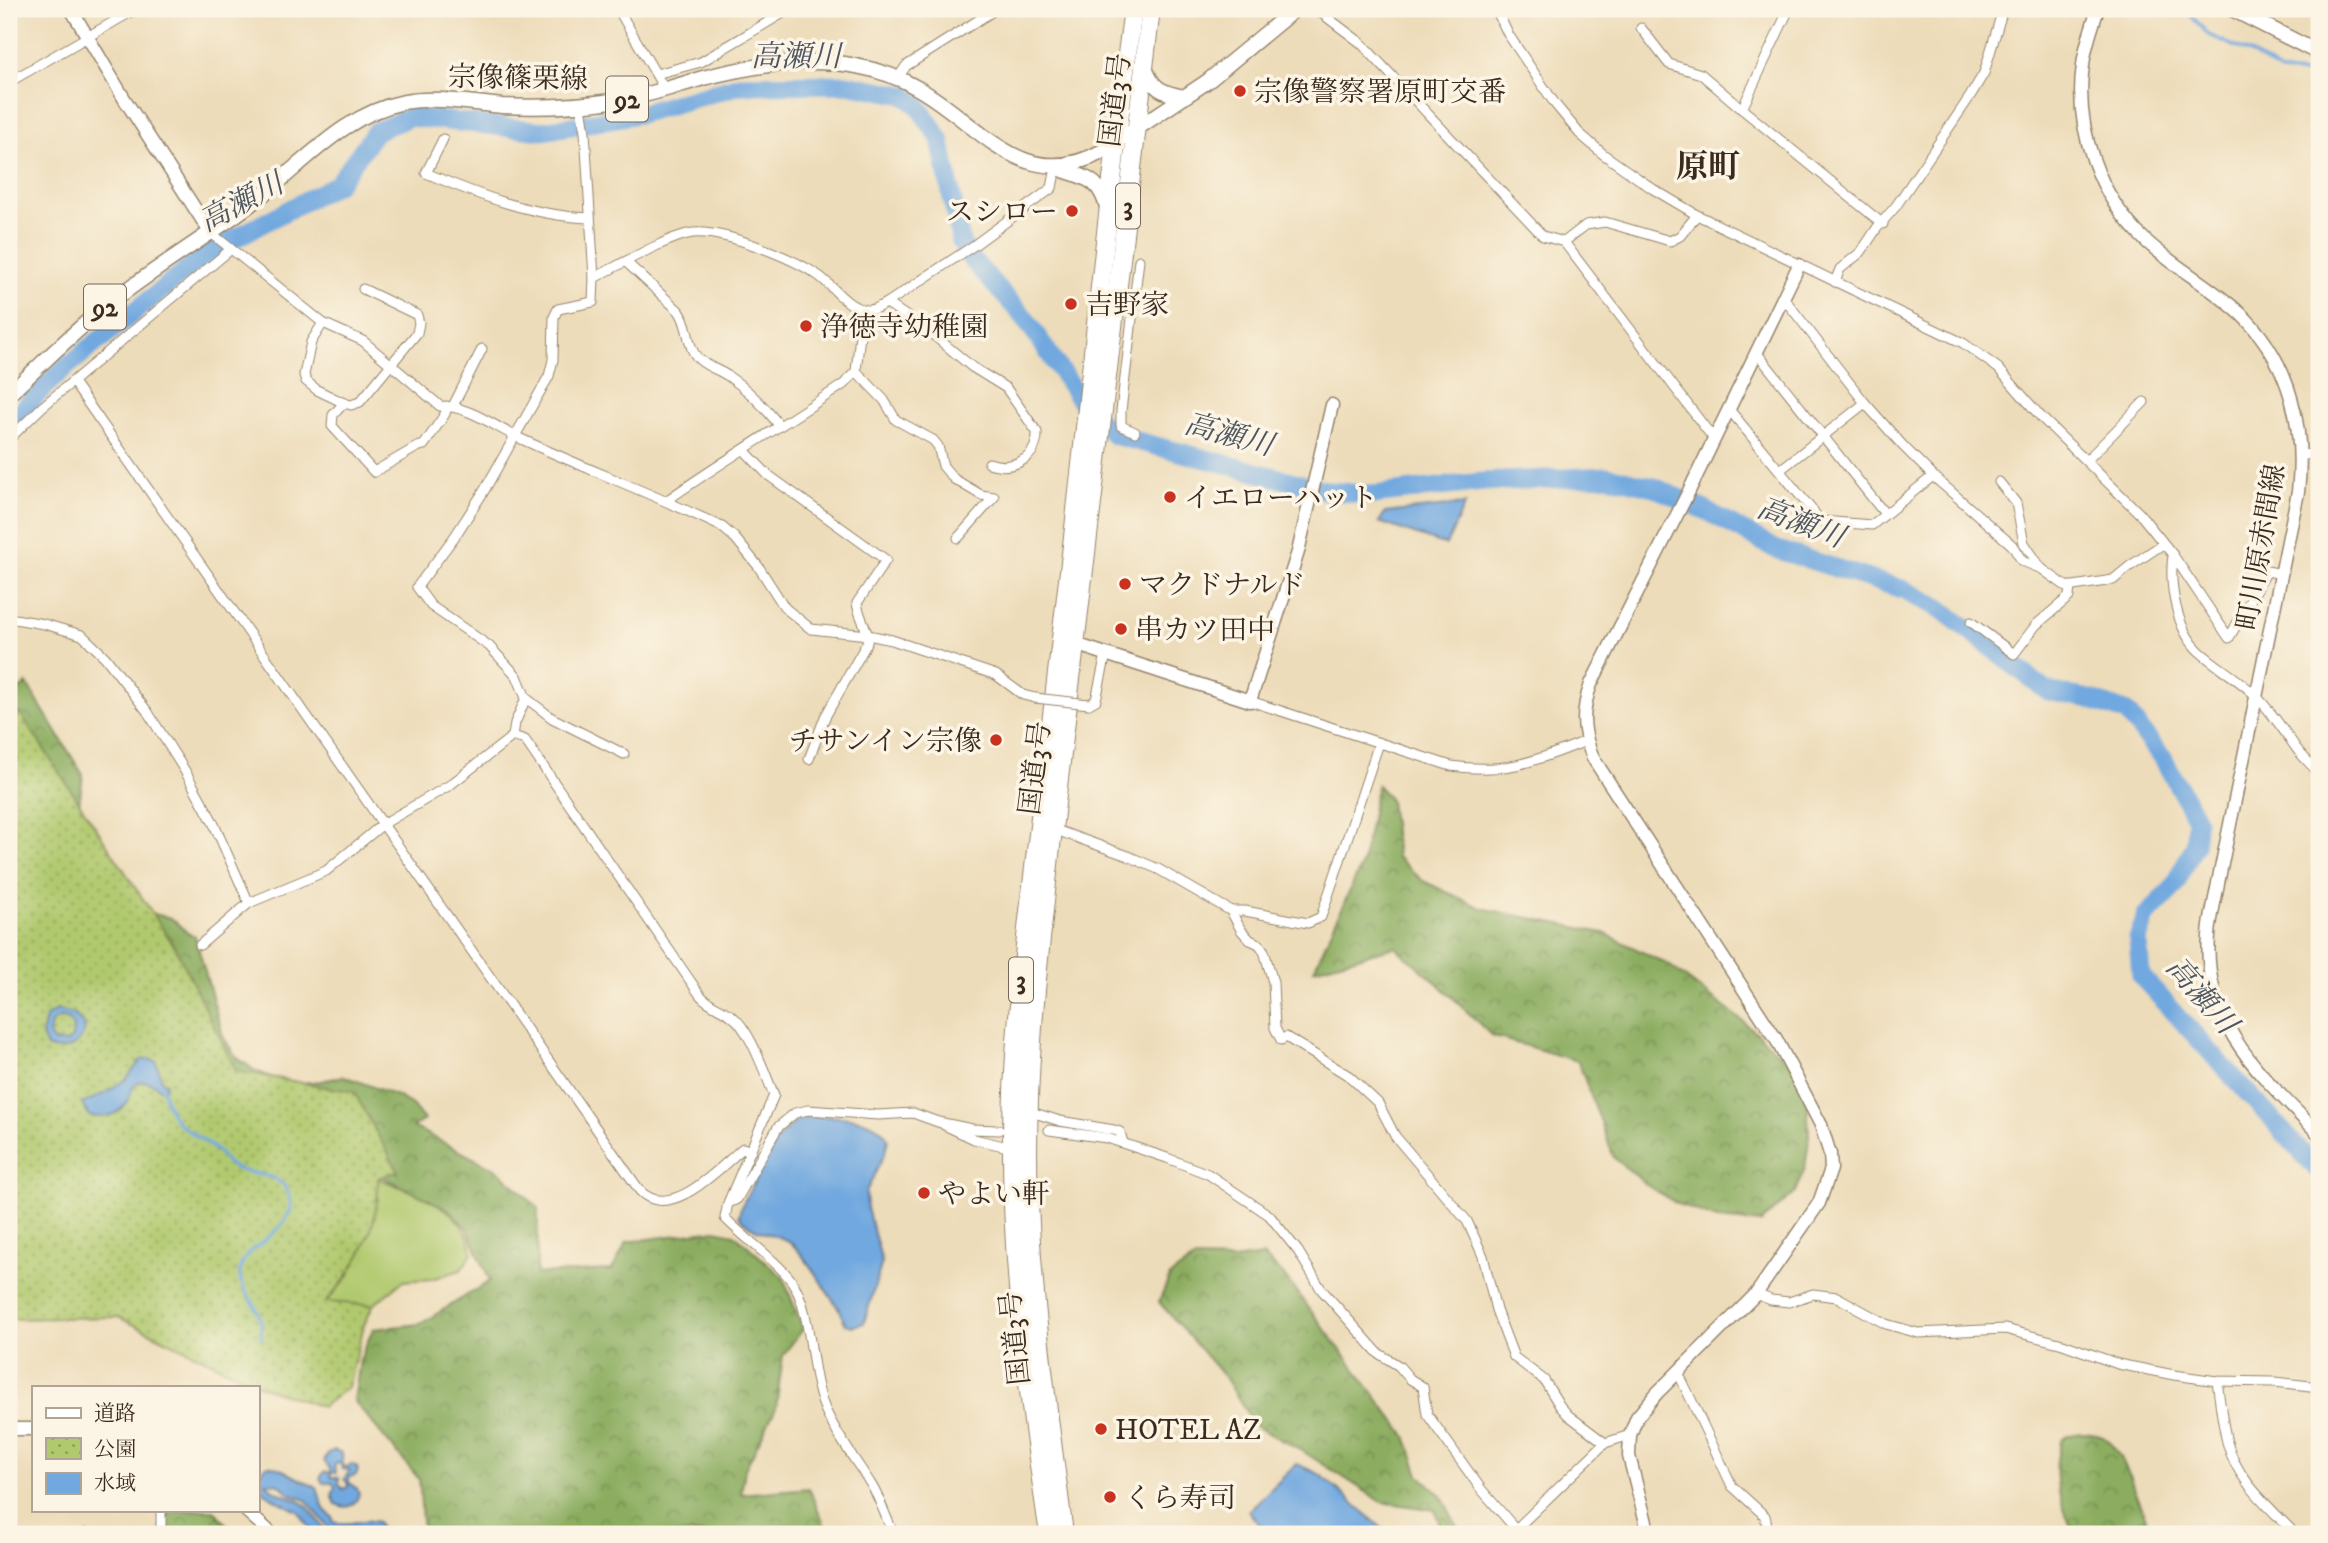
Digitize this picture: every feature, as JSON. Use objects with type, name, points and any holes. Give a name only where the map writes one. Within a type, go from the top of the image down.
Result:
[{"type":"highway","name":"国道3号","points":[[1049,1534],[1031,1414],[1014,1255],[1012,1148],[1018,1014],[1133,9]]},
{"type":"highway","name":"国道3号","points":[[1064,1534],[1032,1266],[1028,1200],[1028,1111],[1040,945],[1151,9]]},
{"type":"main road","name":"宗像篠栗線","points":[[9,394],[104,307],[213,235],[336,132],[377,109],[424,100],[520,107],[581,106],[623,100],[703,78],[744,70],[814,63],[855,65],[898,78],[921,90],[1022,160],[1056,167],[1090,158],[1116,142],[1208,81],[1296,9]]},
{"type":"main road","points":[[2232,9],[2319,53]]},
{"type":"main road","points":[[1145,67],[1149,80],[1161,92],[1184,97]]},
{"type":"main road","points":[[1056,167],[1087,178],[1099,186],[1108,212]]},
{"type":"street","points":[[71,9],[125,100],[213,235],[323,323],[363,341],[440,406],[450,406],[478,416],[516,437],[722,527],[758,566],[785,608],[811,629],[892,640],[996,675],[1023,695],[1089,704],[1096,699],[1106,654]]},
{"type":"street","points":[[9,82],[136,9]]},
{"type":"street","points":[[618,9],[665,90]]},
{"type":"street","points":[[656,74],[701,62],[790,9]]},
{"type":"street","points":[[898,78],[906,66],[996,9]]},
{"type":"street","points":[[1316,9],[1361,43],[1543,236],[1564,242],[1713,438]]},
{"type":"street","points":[[1496,9],[1515,44],[1555,104],[1579,133],[1603,154],[1697,215],[1962,343],[1998,368],[2042,418],[2140,514],[2229,638],[2267,571],[2282,573]]},
{"type":"street","points":[[1742,109],[1789,9]]},
{"type":"street","points":[[1835,282],[1840,270],[1861,253],[1877,228],[1883,224],[1969,99],[1984,73],[2003,9]]},
{"type":"street","name":"町川原赤間線","points":[[2098,9],[2085,53],[2081,94],[2090,152],[2101,179],[2131,225],[2145,240],[2246,320],[2263,340],[2280,369],[2293,401],[2301,456],[2298,492],[2212,915],[2209,936],[2210,971],[2217,1004],[2242,1052],[2319,1133]]},
{"type":"street","points":[[1640,28],[1670,64],[1701,74],[1883,224]]},
{"type":"street","points":[[581,106],[586,132],[593,302],[558,309],[554,317],[554,350],[549,376],[516,437],[456,536],[417,586],[431,606],[489,646],[517,677],[526,698],[552,718],[624,754]]},
{"type":"street","points":[[443,139],[426,173],[499,201],[565,217],[589,219]]},
{"type":"street","points":[[594,278],[691,233],[711,234],[769,251],[795,263],[820,276],[854,307],[865,310],[887,303],[973,246],[1052,188],[1056,167]]},
{"type":"street","points":[[1564,242],[1586,225],[1605,222],[1670,241],[1680,236],[1697,215]]},
{"type":"street","points":[[9,439],[228,248]]},
{"type":"street","points":[[1135,432],[1121,426],[1121,411],[1139,260]]},
{"type":"street","points":[[626,262],[686,320],[690,343],[699,360],[736,382],[761,402],[779,425]]},
{"type":"street","points":[[1649,1534],[1630,1466],[1628,1446],[1637,1417],[1657,1393],[1756,1294],[1819,1203],[1831,1169],[1829,1145],[1821,1125],[1776,1039],[1609,783],[1586,741],[1583,713],[1591,684],[1799,265]]},
{"type":"street","points":[[323,323],[311,342],[304,375],[306,381],[317,390],[351,405],[364,399],[417,333],[419,323],[417,315],[363,289]]},
{"type":"street","points":[[1783,297],[1865,403],[1933,476],[2012,545],[2022,561],[2042,569],[2067,587],[2113,580],[2163,544]]},
{"type":"street","points":[[887,303],[931,333],[972,367],[1006,388],[1037,432],[1035,449],[1026,459],[1002,468],[989,463]]},
{"type":"street","points":[[666,501],[844,384],[856,371],[865,310]]},
{"type":"street","points":[[344,404],[333,415],[332,426],[374,472],[424,445],[446,414],[482,349]]},
{"type":"street","points":[[1756,353],[1885,514]]},
{"type":"street","points":[[856,371],[884,400],[896,420],[933,440],[943,466],[954,479],[981,495],[994,497],[958,538]]},
{"type":"street","points":[[73,382],[646,1198],[662,1201],[688,1192],[743,1148],[751,1151]]},
{"type":"street","points":[[2087,460],[2144,402]]},
{"type":"street","points":[[1780,470],[1865,403]]},
{"type":"street","points":[[1250,701],[1298,552],[1332,405]]},
{"type":"street","points":[[1728,408],[1821,521],[1872,525],[1933,476]]},
{"type":"street","points":[[744,450],[768,475],[886,560],[857,603],[868,635],[867,643],[825,717],[809,759]]},
{"type":"street","points":[[2301,456],[2319,452]]},
{"type":"street","points":[[1999,482],[2016,503],[2024,543],[2042,569]]},
{"type":"street","points":[[2172,555],[2177,610],[2190,638],[2199,650],[2257,696],[2285,729],[2295,747],[2319,773]]},
{"type":"street","points":[[1971,622],[2014,654],[2036,625],[2068,597],[2070,586]]},
{"type":"street","points":[[9,618],[82,635],[105,657],[147,711],[185,771],[213,822],[249,903]]},
{"type":"street","points":[[1075,644],[1451,766],[1508,768],[1539,760],[1586,741]]},
{"type":"street","points":[[200,945],[249,903],[326,871],[383,824],[450,785],[513,736],[526,698]]},
{"type":"street","points":[[513,736],[525,740],[700,995],[708,1004],[733,1017],[752,1044],[774,1095],[728,1203],[725,1218],[783,1272],[796,1290],[818,1390],[825,1409],[845,1447],[873,1488],[894,1534]]},
{"type":"street","points":[[1053,830],[1158,869],[1231,911],[1245,911],[1308,923],[1321,917],[1379,743]]},
{"type":"street","points":[[1231,911],[1241,930],[1264,951],[1273,982],[1275,1028],[1281,1040],[1286,1037],[1327,1061],[1364,1087],[1378,1103],[1395,1136],[1467,1221],[1483,1256],[1496,1310],[1514,1357],[1544,1380],[1568,1415],[1605,1443]]},
{"type":"street","points":[[728,1203],[737,1199],[778,1127],[795,1113],[808,1110],[878,1115],[913,1113],[964,1135],[1012,1148]]},
{"type":"street","points":[[1028,1111],[1059,1121],[1120,1132],[1123,1143]]},
{"type":"street","points":[[938,1122],[972,1129],[999,1130]]},
{"type":"street","points":[[1049,1130],[1107,1138],[1208,1174],[1269,1215],[1297,1251],[1321,1289],[1378,1353],[1423,1387],[1427,1414],[1466,1470],[1517,1532],[1605,1443],[1630,1435]]},
{"type":"street","points":[[1756,1294],[1771,1300],[1789,1302],[1813,1294],[1837,1297],[1902,1330],[1936,1333],[2005,1329],[2063,1344],[2118,1364],[2217,1381],[2275,1382],[2319,1387]]},
{"type":"street","points":[[1678,1372],[1732,1486],[1765,1516],[1769,1534]]},
{"type":"street","points":[[2217,1381],[2231,1453],[2249,1485],[2295,1534]]},
{"type":"street","points":[[9,1429],[32,1429]]},
{"type":"street","points":[[161,1512],[161,1534]]},
{"type":"street","points":[[247,1512],[272,1534]]},
{"type":"green space","points":[[27,684],[83,775],[78,813],[141,911],[171,918],[195,936],[223,1036],[235,1056],[254,1070],[288,1084],[344,1076],[397,1096],[412,1105],[424,1120],[413,1127],[499,1171],[538,1208],[537,1274],[612,1270],[627,1242],[715,1230],[734,1234],[783,1277],[803,1329],[783,1355],[776,1408],[745,1469],[741,1494],[809,1488],[828,1534],[423,1534],[419,1479],[354,1401],[360,1360],[373,1329],[420,1324],[490,1281],[467,1228],[448,1209],[246,1110],[9,755],[9,696]]},
{"type":"green space","points":[[20,713],[176,949],[236,1071],[354,1092],[398,1171],[378,1178],[375,1213],[365,1245],[348,1274],[326,1302],[373,1305],[364,1325],[348,1387],[322,1407],[263,1387],[118,1317],[9,1319],[9,723]]},
{"type":"green space","points":[[1377,785],[1390,800],[1397,857],[1423,881],[1481,908],[1604,933],[1669,965],[1745,1023],[1790,1063],[1807,1091],[1809,1139],[1805,1168],[1795,1192],[1761,1223],[1717,1219],[1676,1203],[1651,1188],[1614,1158],[1578,1061],[1492,1036],[1443,988],[1395,947],[1314,969],[1363,862]]},
{"type":"green space","points":[[377,1178],[422,1196],[449,1213],[468,1237],[472,1253],[461,1270],[432,1279],[403,1281],[373,1305],[325,1303],[348,1277],[378,1199]]},
{"type":"green space","points":[[1263,1256],[1282,1273],[1406,1436],[1419,1475],[1441,1495],[1461,1534],[1443,1534],[1435,1510],[1382,1502],[1304,1452],[1255,1426],[1227,1380],[1159,1302],[1170,1276],[1194,1259],[1233,1260]]},
{"type":"green space","points":[[2084,1433],[2096,1434],[2106,1439],[2120,1457],[2152,1534],[2074,1534],[2066,1515],[2056,1475],[2059,1446],[2063,1439]]},
{"type":"green space","points":[[169,1512],[216,1512],[235,1534],[160,1534]]},
{"type":"water","points":[[1465,504],[1446,545],[1379,522],[1385,513]]},
{"type":"water","points":[[57,1010],[74,1014],[85,1026],[81,1038],[66,1049],[47,1047],[42,1036],[46,1017]],"holes":[[[59,1018],[67,1019],[73,1026],[72,1038],[66,1043],[54,1042],[49,1035],[51,1023]]]},
{"type":"water","points":[[141,1060],[156,1061],[162,1081],[166,1083],[165,1088],[160,1089],[148,1082],[138,1083],[132,1088],[128,1101],[116,1113],[101,1117],[89,1116],[82,1104],[126,1079]]},
{"type":"water","points":[[835,1117],[861,1120],[873,1124],[888,1139],[885,1153],[866,1192],[867,1208],[882,1262],[864,1323],[853,1326],[845,1324],[841,1312],[794,1245],[750,1226],[739,1216],[741,1207],[775,1143],[799,1119]]},
{"type":"water","points":[[334,1450],[342,1453],[343,1466],[351,1464],[358,1470],[356,1475],[349,1477],[349,1482],[359,1494],[350,1506],[336,1504],[332,1496],[335,1486],[332,1483],[323,1483],[320,1478],[324,1472],[330,1473],[324,1461],[328,1453]],"holes":[[[337,1463],[341,1464],[342,1469],[350,1470],[344,1479],[348,1487],[343,1489],[339,1485],[339,1478],[331,1477],[331,1473],[336,1473],[334,1467]]]},
{"type":"water","points":[[1297,1464],[1321,1475],[1382,1528],[1383,1534],[1267,1534],[1248,1511]]},
{"type":"water","points":[[268,1465],[317,1488],[324,1509],[333,1518],[333,1522],[378,1522],[384,1534],[375,1534],[365,1529],[344,1533],[329,1528],[306,1500],[290,1494],[279,1484],[266,1482],[273,1490],[304,1504],[329,1534],[314,1534],[299,1512],[272,1498],[259,1487],[259,1472]]},
{"type":"waterway","points":[[2185,9],[2209,35],[2252,54],[2281,72],[2319,75]]},
{"type":"waterway","name":"高瀬川","points":[[9,422],[61,371],[207,253],[337,184],[376,131],[410,117],[543,131],[639,114],[740,85],[847,84],[904,95],[918,106],[940,139],[961,242],[971,259],[1025,318],[1085,407],[1114,435],[1329,491],[1372,495],[1482,482],[1607,476],[1654,487],[1707,511],[1775,549],[1905,590],[1941,609],[2047,691],[2090,699],[2127,713],[2164,760],[2196,819],[2195,845],[2174,887],[2146,916],[2138,939],[2141,976],[2319,1171]]},
{"type":"waterway","points":[[162,1086],[171,1112],[182,1126],[207,1143],[231,1166],[281,1182],[290,1198],[286,1219],[250,1253],[240,1269],[243,1286],[259,1316],[261,1338]]},
{"type":"place","name":"宗像警察署原町交番","points":[[1240,91]]},
{"type":"place","name":"スシロー","points":[[1072,211]]},
{"type":"place","name":"吉野家","points":[[1071,304]]},
{"type":"place","name":"浄徳寺幼稚園","points":[[806,326]]},
{"type":"place","name":"イエローハット","points":[[1170,497]]},
{"type":"place","name":"マクドナルド","points":[[1125,584]]},
{"type":"place","name":"串カツ田中","points":[[1121,629]]},
{"type":"place","name":"チサンイン宗像","points":[[996,740]]},
{"type":"place","name":"やよい軒","points":[[924,1193]]},
{"type":"place","name":"HOTEL AZ","points":[[1101,1429]]},
{"type":"place","name":"くら寿司","points":[[1110,1497]]},
{"type":"district","name":"原町","points":[[1708,166]]}]
